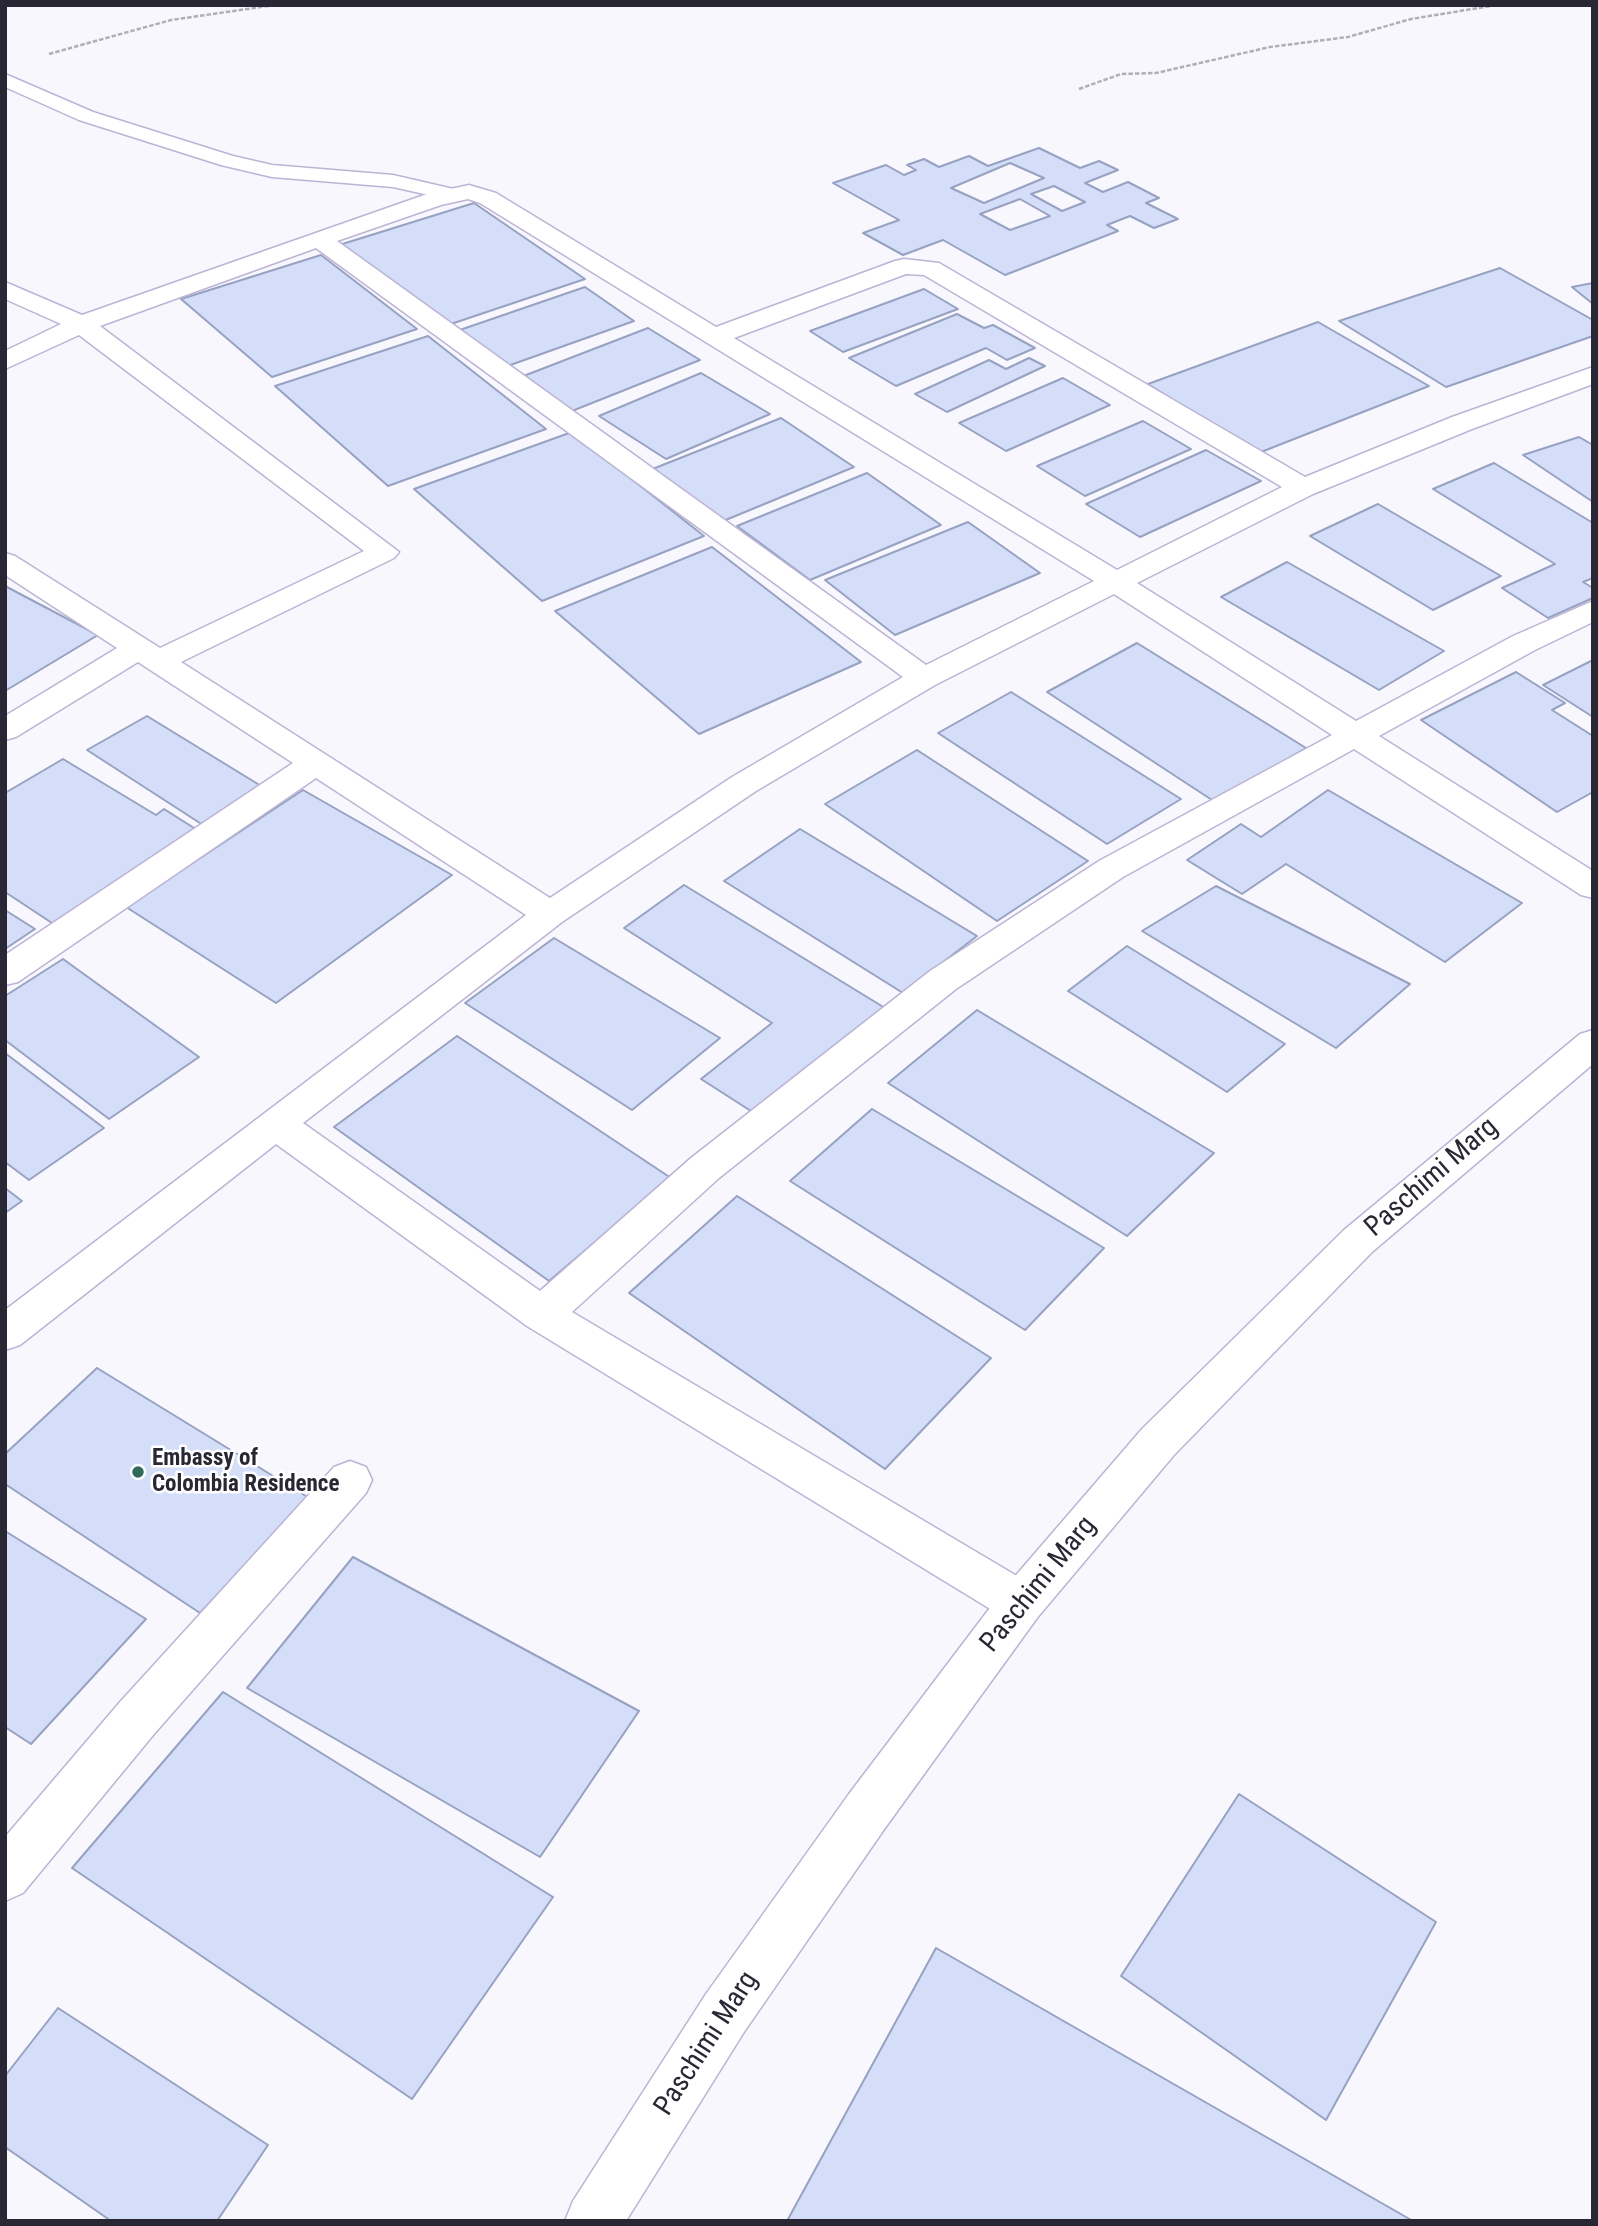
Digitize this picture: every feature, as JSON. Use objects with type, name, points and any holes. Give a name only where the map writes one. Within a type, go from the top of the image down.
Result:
[{"type":"street","points":[[5,361],[81,324],[451,194],[469,192],[488,198],[1114,581],[1593,887]]},
{"type":"street","points":[[319,239],[924,678]]},
{"type":"street","points":[[715,336],[904,266],[930,268],[1303,488]]},
{"type":"street","points":[[5,289],[81,324],[384,552],[148,655],[5,730]]},
{"type":"street","points":[[5,1333],[550,914],[744,784],[924,678],[1303,488],[1462,423],[1593,375]]},
{"type":"street","points":[[5,562],[317,761],[550,914]]},
{"type":"street","points":[[542,1314],[705,1168],[943,980],[1111,869],[1524,643],[1593,610]]},
{"type":"street","points":[[5,973],[317,761]]},
{"type":"street","name":"Paschimi Marg","points":[[593,2221],[725,2013],[867,1811],[1021,1603],[1158,1442],[1358,1241],[1593,1043]]},
{"type":"street","points":[[275,1123],[542,1314],[1021,1603]]},
{"type":"street","points":[[5,1876],[136,1718],[349,1480]]},
{"type":"lane","points":[[5,80],[86,116],[250,166],[393,181],[451,194]]},
{"type":"path","points":[[43,56],[94,38],[171,20],[275,5]]},
{"type":"path","points":[[1079,89],[1121,74],[1156,73],[1270,47],[1348,37],[1411,19],[1497,5]]},
{"type":"building","points":[[1039,148],[1080,168],[1099,161],[1118,170],[1085,183],[1103,192],[1128,182],[1159,198],[1146,203],[1178,219],[1154,228],[1130,216],[1107,225],[1118,231],[1005,275],[943,240],[903,255],[863,233],[899,220],[833,183],[886,165],[904,175],[916,170],[907,165],[924,159],[939,167],[969,156],[988,166]],"holes":[[[1010,163],[1044,178],[984,203],[951,188]],[[1054,186],[1085,202],[1062,211],[1031,194]],[[1020,199],[1050,216],[1010,230],[980,214]]]},
{"type":"building","points":[[474,203],[585,279],[442,327],[336,246]]},
{"type":"building","points":[[321,255],[417,329],[272,377],[181,299]]},
{"type":"building","points":[[1500,268],[1593,320],[1593,336],[1446,387],[1339,321]]},
{"type":"building","points":[[1593,283],[1593,304],[1572,287]]},
{"type":"building","points":[[585,287],[634,321],[502,368],[454,332]]},
{"type":"building","points":[[924,289],[958,309],[843,352],[810,331]]},
{"type":"building","points":[[957,314],[984,328],[993,325],[1035,348],[1007,360],[986,348],[896,386],[849,358]]},
{"type":"building","points":[[1318,322],[1429,386],[1256,454],[1148,384]]},
{"type":"building","points":[[648,328],[700,360],[572,411],[521,377]]},
{"type":"building","points":[[428,336],[546,429],[388,486],[275,386]]},
{"type":"building","points":[[1029,358],[1045,366],[947,412],[915,394],[989,360],[1006,369]]},
{"type":"building","points":[[701,373],[770,414],[666,459],[599,416]]},
{"type":"building","points":[[1063,378],[1110,405],[1006,451],[959,423]]},
{"type":"building","points":[[781,418],[854,467],[716,524],[645,472]]},
{"type":"building","points":[[1143,421],[1191,449],[1085,496],[1037,466]]},
{"type":"building","points":[[572,432],[704,536],[542,601],[414,489]]},
{"type":"building","points":[[1579,437],[1593,445],[1593,502],[1523,455]]},
{"type":"building","points":[[1206,450],[1261,481],[1140,537],[1086,504]]},
{"type":"building","points":[[1494,463],[1593,523],[1593,578],[1583,582],[1593,588],[1593,598],[1548,618],[1502,588],[1555,564],[1433,489]]},
{"type":"building","points":[[867,473],[941,525],[810,580],[737,526]]},
{"type":"building","points":[[1378,504],[1501,576],[1433,610],[1310,536]]},
{"type":"building","points":[[968,522],[1040,573],[895,635],[825,580]]},
{"type":"building","points":[[712,547],[861,662],[699,734],[555,611]]},
{"type":"building","points":[[1287,562],[1444,651],[1379,690],[1221,597]]},
{"type":"building","points":[[5,586],[98,635],[5,691]]},
{"type":"building","points":[[1137,643],[1306,748],[1215,802],[1047,692]]},
{"type":"building","points":[[1593,660],[1593,717],[1543,685]]},
{"type":"building","points":[[1516,672],[1565,703],[1552,710],[1593,736],[1593,792],[1557,812],[1421,720]]},
{"type":"building","points":[[1011,692],[1181,799],[1107,844],[938,733]]},
{"type":"building","points":[[147,716],[266,789],[206,827],[87,750]]},
{"type":"building","points":[[917,750],[1088,861],[997,921],[825,804]]},
{"type":"building","points":[[63,759],[156,815],[164,809],[202,833],[58,927],[5,892],[5,793]]},
{"type":"building","points":[[303,790],[452,875],[276,1003],[126,907]]},
{"type":"building","points":[[1328,790],[1522,903],[1445,962],[1286,864],[1242,894],[1187,860],[1241,824],[1261,837]]},
{"type":"building","points":[[800,829],[977,936],[903,993],[724,881]]},
{"type":"building","points":[[684,885],[885,1008],[754,1113],[701,1079],[772,1023],[624,928]]},
{"type":"building","points":[[1216,886],[1410,984],[1336,1048],[1142,931]]},
{"type":"building","points":[[5,910],[35,929],[5,949]]},
{"type":"building","points":[[554,938],[720,1038],[632,1110],[465,1003]]},
{"type":"building","points":[[1127,946],[1285,1044],[1227,1092],[1068,991]]},
{"type":"building","points":[[63,959],[199,1057],[109,1119],[5,1040],[5,996]]},
{"type":"building","points":[[977,1010],[1214,1153],[1127,1236],[888,1083]]},
{"type":"building","points":[[457,1036],[671,1178],[549,1281],[334,1127]]},
{"type":"building","points":[[5,1053],[104,1128],[29,1180],[5,1162]]},
{"type":"building","points":[[872,1109],[1104,1248],[1025,1330],[790,1181]]},
{"type":"building","points":[[5,1188],[22,1201],[5,1213]]},
{"type":"building","points":[[737,1196],[991,1358],[885,1469],[629,1293]]},
{"type":"building","points":[[97,1368],[309,1498],[200,1613],[5,1484],[5,1454]]},
{"type":"building","points":[[5,1531],[146,1619],[31,1744],[5,1727]]},
{"type":"building","points":[[353,1557],[639,1711],[540,1857],[247,1688]]},
{"type":"building","points":[[223,1692],[553,1897],[412,2099],[72,1868]]},
{"type":"building","points":[[1239,1794],[1436,1922],[1326,2120],[1121,1976]]},
{"type":"building","points":[[936,1948],[1413,2221],[787,2221]]},
{"type":"building","points":[[58,2008],[268,2145],[217,2221],[111,2221],[5,2147],[5,2076]]},
{"type":"place","name":"Embassy of Colombia Residence","points":[[138,1472]]}]
